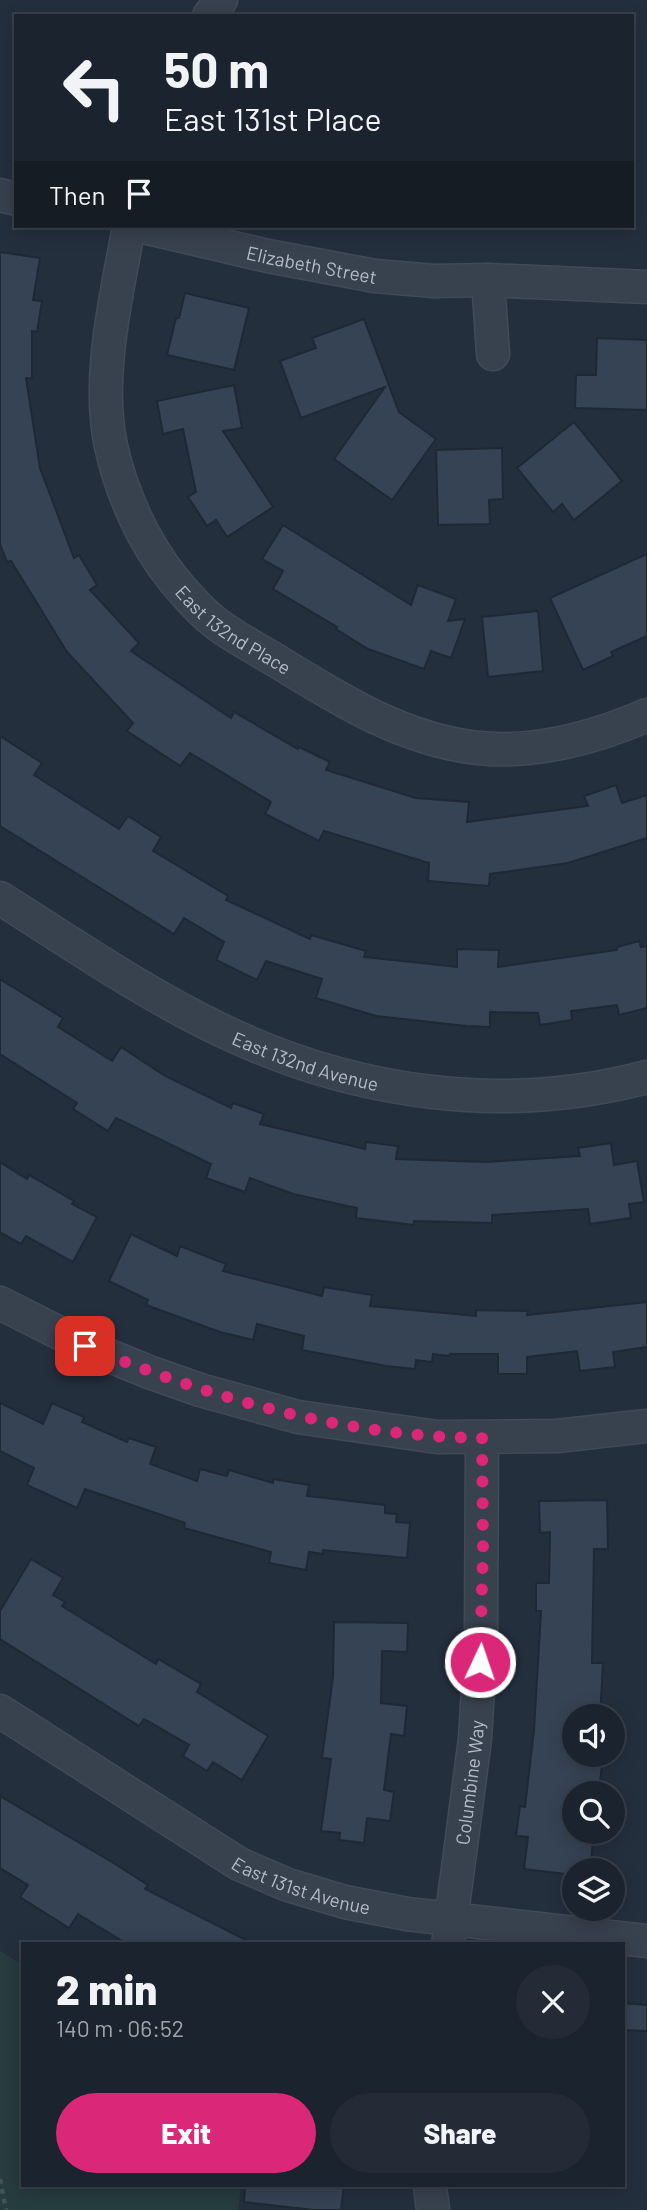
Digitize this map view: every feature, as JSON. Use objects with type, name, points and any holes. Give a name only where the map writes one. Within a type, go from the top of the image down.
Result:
[{"type":"street","name":"East 132nd Place","points":[[129,228],[116,296],[107,373],[111,447],[127,498],[157,557],[189,597],[217,624],[369,715],[444,743],[500,749],[545,747],[611,729],[647,715]]},
{"type":"street","name":"Elizabeth Street","points":[[148,228],[338,270],[434,281],[488,280],[647,287]]},
{"type":"street","points":[[488,280],[493,354]]},
{"type":"street","name":"East 132nd Avenue","points":[[0,898],[162,999],[224,1032],[311,1067],[348,1078],[393,1088],[489,1096],[586,1089],[647,1077]]},
{"type":"street","points":[[0,1303],[85,1346],[200,1390],[298,1417],[437,1437],[557,1436],[647,1426]]},
{"type":"street","name":"Columbine Way","points":[[449,1931],[475,1739],[481,1636],[482,1438]]},
{"type":"street","name":"East 131st Avenue","points":[[0,1711],[239,1864],[288,1885],[449,1931],[647,1941]]},
{"type":"street","points":[[430,2187],[433,2210]]},
{"type":"path","points":[[0,2179],[6,2210]]},
{"type":"green space","points":[[0,1951],[21,1964],[21,2187],[241,2187],[238,2210],[0,2210]]},
{"type":"building","points":[[0,252],[40,258],[33,300],[42,301],[37,332],[32,331],[32,378],[26,378],[40,468],[74,558],[79,555],[97,585],[90,590],[139,643],[131,651],[231,718],[234,712],[298,749],[299,747],[330,762],[326,770],[416,798],[469,802],[467,822],[588,806],[584,796],[616,785],[622,803],[647,795],[647,838],[568,863],[490,874],[489,886],[428,881],[429,863],[324,831],[319,841],[265,814],[271,802],[190,753],[180,766],[127,731],[133,723],[67,652],[11,561],[7,562],[0,544]]},
{"type":"building","points":[[185,293],[249,308],[234,370],[167,355]]},
{"type":"building","points":[[364,319],[399,412],[436,439],[392,500],[334,459],[385,387],[301,418],[280,361],[316,348],[312,338]]},
{"type":"building","points":[[597,338],[647,340],[647,410],[575,408],[576,375],[596,375]]},
{"type":"building","points":[[234,385],[242,428],[223,431],[273,507],[227,537],[216,520],[207,526],[188,497],[196,492],[183,429],[163,434],[157,401]]},
{"type":"building","points":[[574,422],[622,481],[574,520],[562,504],[553,512],[517,468]]},
{"type":"building","points":[[502,448],[503,499],[489,500],[490,524],[438,525],[436,450]]},
{"type":"building","points":[[283,525],[411,605],[418,585],[456,599],[448,621],[465,619],[451,658],[431,651],[424,669],[368,649],[273,589],[283,571],[262,559]]},
{"type":"building","points":[[647,554],[647,636],[611,652],[613,656],[583,670],[550,598]]},
{"type":"building","points":[[538,611],[543,671],[488,677],[482,617]]},
{"type":"building","points":[[0,736],[42,763],[34,775],[119,829],[128,816],[161,837],[153,851],[228,896],[226,900],[310,939],[311,935],[366,951],[364,957],[457,967],[457,949],[499,950],[498,967],[617,950],[617,947],[639,941],[641,947],[647,946],[647,1008],[619,1015],[617,1005],[571,1011],[572,1020],[540,1025],[538,1013],[490,1012],[490,1027],[466,1026],[376,1016],[316,998],[322,979],[266,961],[257,980],[216,960],[224,942],[184,918],[174,934],[0,826]]},
{"type":"building","points":[[0,979],[63,1018],[58,1027],[112,1061],[121,1047],[165,1076],[231,1108],[233,1103],[264,1114],[260,1124],[365,1149],[366,1142],[398,1146],[396,1159],[486,1162],[580,1156],[578,1148],[611,1143],[614,1165],[637,1161],[644,1202],[629,1204],[631,1218],[590,1224],[588,1209],[492,1215],[492,1223],[414,1221],[414,1225],[356,1218],[357,1208],[293,1194],[250,1178],[245,1192],[206,1178],[211,1164],[116,1118],[108,1131],[73,1109],[77,1103],[0,1054]]},
{"type":"building","points":[[0,1162],[27,1179],[29,1175],[97,1217],[73,1262],[26,1236],[21,1244],[0,1232]]},
{"type":"building","points":[[131,1234],[177,1256],[180,1246],[226,1264],[223,1271],[322,1296],[324,1287],[372,1295],[370,1306],[476,1316],[476,1310],[528,1311],[527,1315],[647,1302],[647,1347],[613,1352],[615,1367],[580,1371],[577,1351],[527,1357],[527,1374],[498,1374],[498,1354],[433,1354],[432,1362],[416,1360],[415,1369],[302,1350],[304,1336],[257,1324],[253,1340],[220,1332],[146,1305],[148,1300],[109,1281]]},
{"type":"building","points":[[0,1403],[43,1424],[52,1403],[84,1417],[82,1422],[127,1442],[129,1438],[156,1447],[150,1464],[197,1481],[200,1469],[227,1476],[229,1470],[273,1483],[273,1479],[309,1485],[307,1496],[385,1505],[385,1513],[397,1514],[396,1522],[410,1523],[407,1558],[323,1550],[323,1554],[309,1552],[306,1570],[269,1563],[271,1552],[184,1528],[185,1523],[85,1489],[77,1508],[27,1485],[34,1468],[0,1451]]},
{"type":"building","points":[[607,1500],[608,1549],[594,1549],[592,1663],[603,1663],[601,1704],[562,1704],[562,1767],[602,1767],[600,1781],[562,1781],[562,1844],[593,1844],[591,1858],[562,1858],[562,1874],[524,1869],[528,1837],[516,1836],[520,1806],[525,1807],[534,1730],[541,1611],[536,1611],[536,1583],[549,1583],[550,1532],[540,1533],[539,1501]]},
{"type":"building","points":[[31,1559],[63,1578],[53,1595],[65,1602],[62,1606],[156,1664],[158,1659],[201,1684],[197,1692],[268,1736],[242,1780],[213,1762],[207,1771],[183,1756],[189,1745],[144,1719],[139,1726],[0,1639],[0,1611]]},
{"type":"building","points":[[334,1622],[408,1623],[407,1652],[382,1651],[381,1703],[407,1706],[404,1736],[391,1734],[384,1790],[394,1792],[390,1821],[367,1818],[364,1843],[339,1840],[340,1833],[321,1831],[331,1759],[322,1758],[333,1677]]},
{"type":"building","points":[[0,1796],[148,1885],[145,1889],[250,1942],[124,1942],[78,1914],[69,1928],[20,1897],[28,1885],[0,1868]]},
{"type":"building","points":[[625,2003],[647,2005],[647,2031],[625,2030]]},
{"type":"building","points":[[245,2187],[344,2187],[341,2210],[314,2210],[244,2202]]},
{"type":"route","points":[[85,1346],[200,1390],[298,1417],[437,1437],[482,1438],[480,1662]]}]
